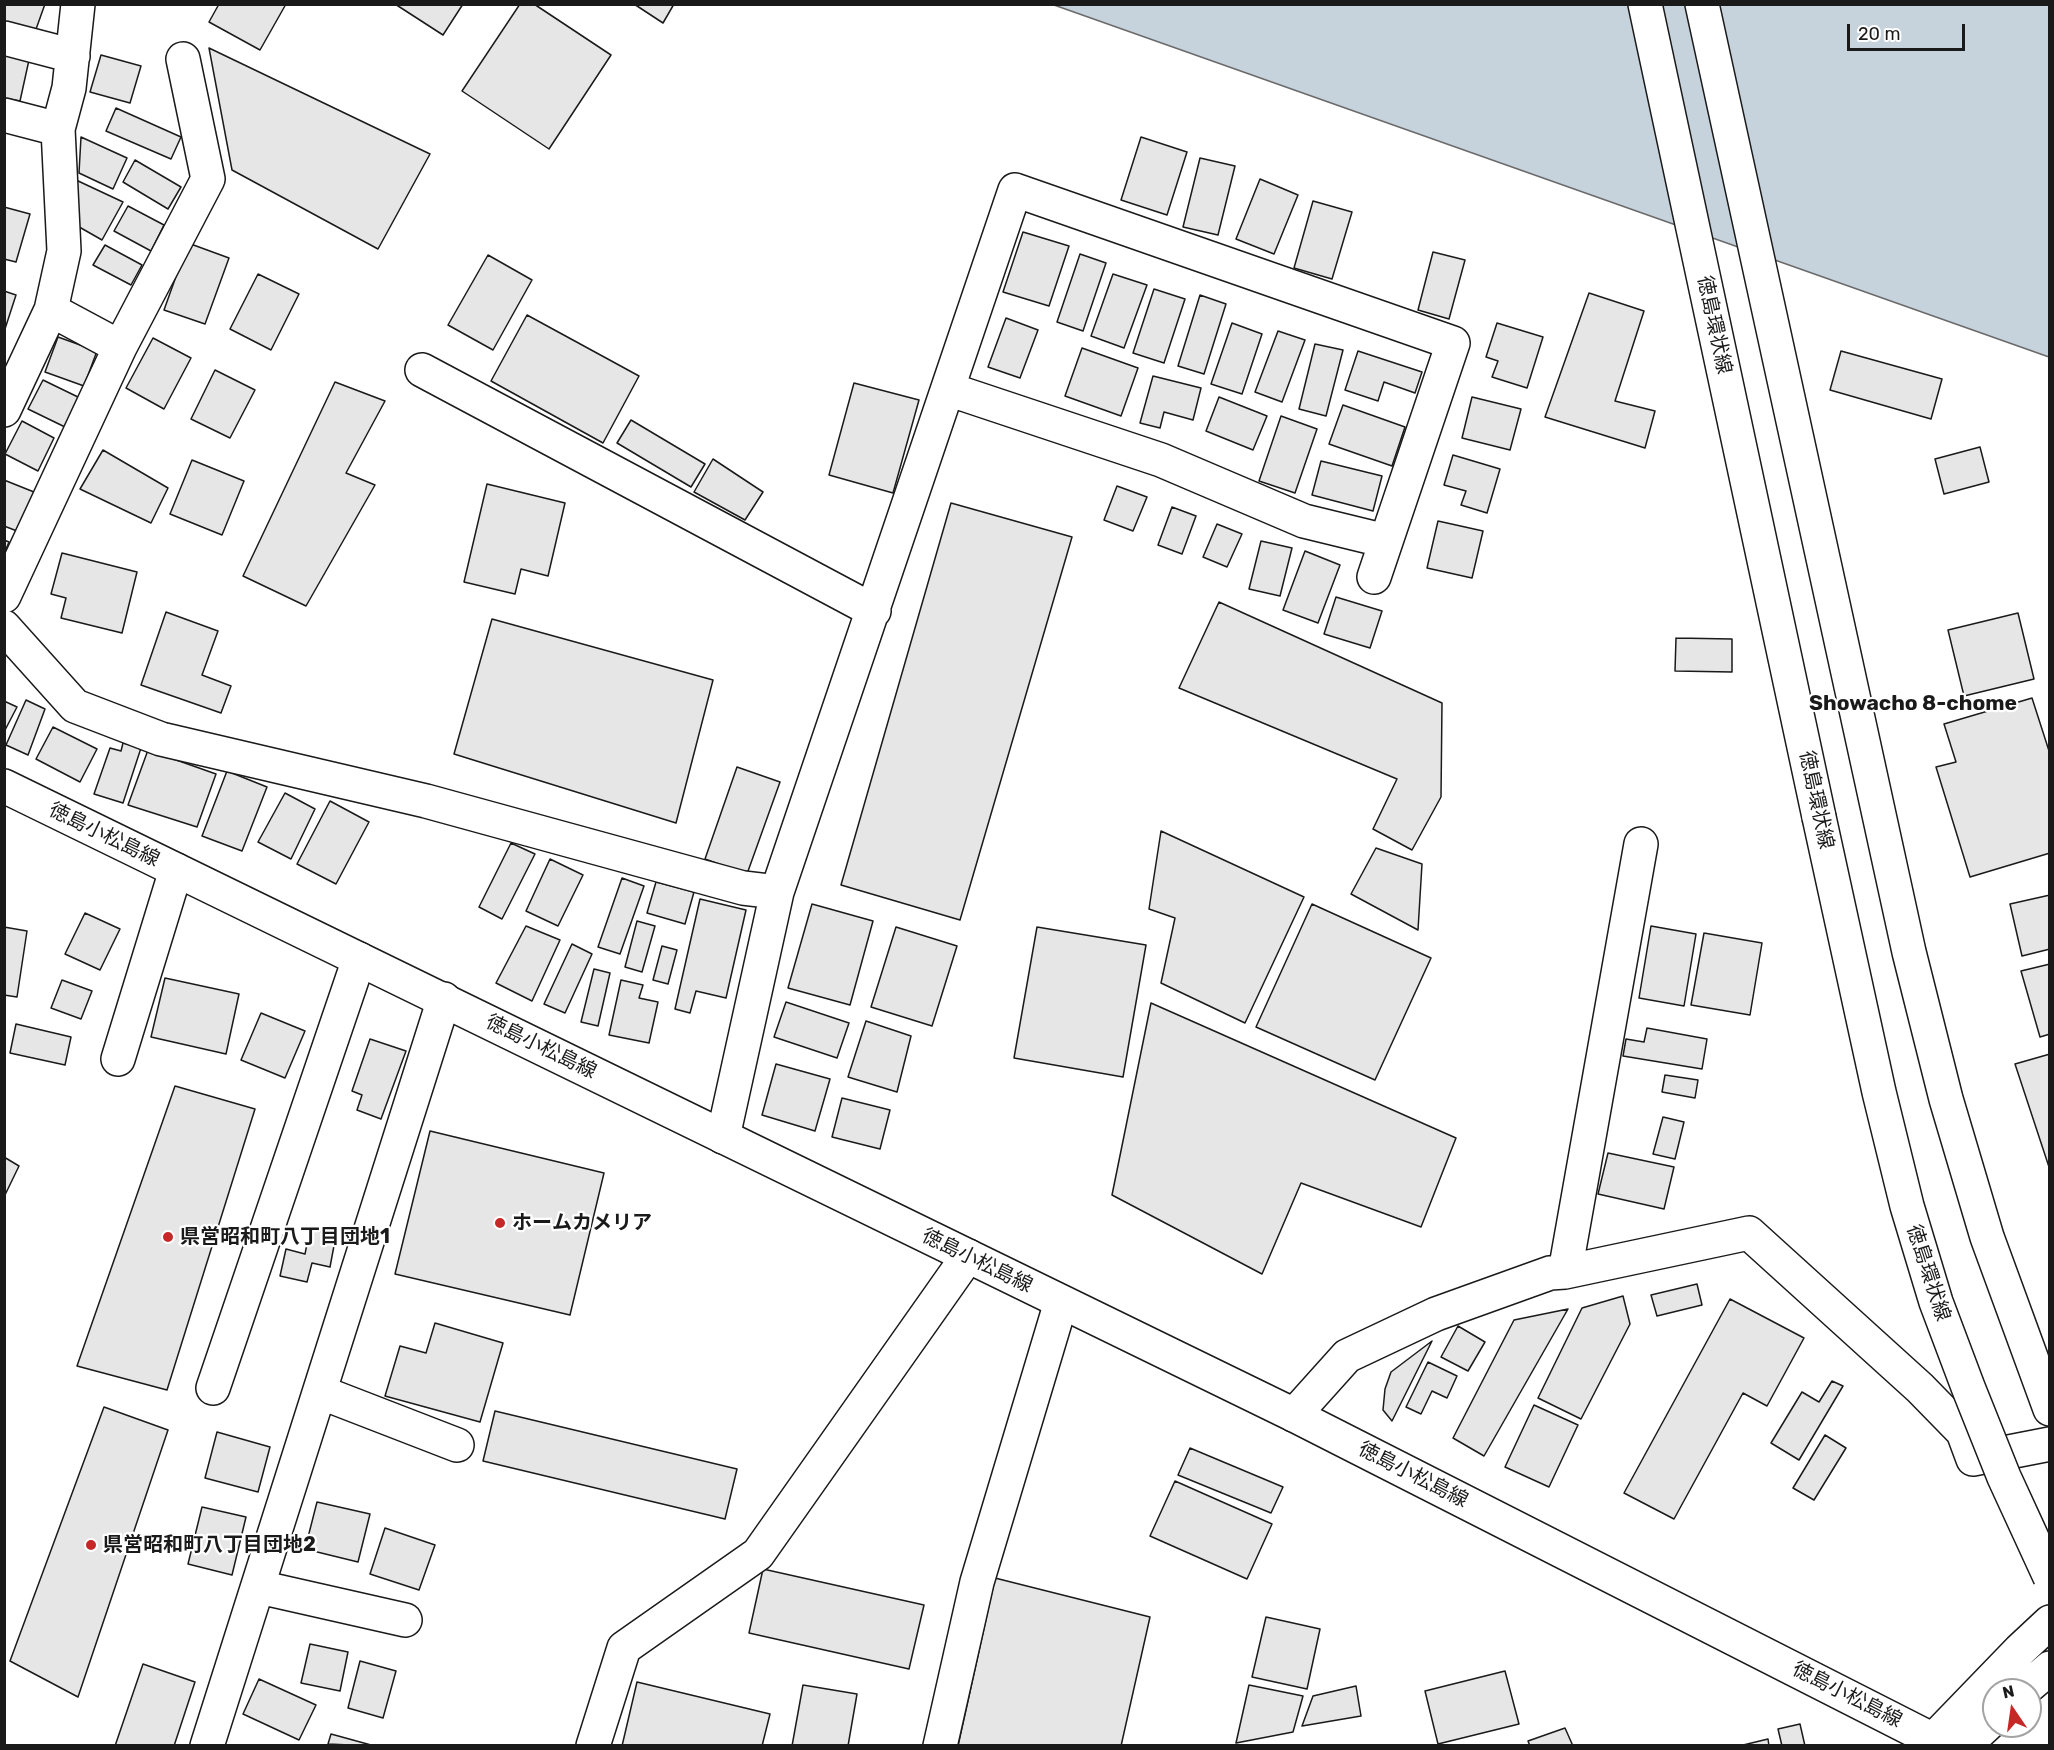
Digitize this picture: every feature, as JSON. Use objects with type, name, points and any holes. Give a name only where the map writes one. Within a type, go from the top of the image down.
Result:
[{"type":"street","points":[[4,410],[51,310],[64,250],[58,129],[69,88],[78,4]]},
{"type":"street","name":"徳島環状線","points":[[1645,4],[1876,1080],[1907,1206],[1936,1302],[1968,1387],[2004,1477],[2049,1577]]},
{"type":"street","points":[[1702,4],[1909,952],[1946,1099],[1987,1238],[2049,1408]]},
{"type":"street","points":[[4,38],[73,56]]},
{"type":"street","points":[[4,596],[120,347],[208,179],[183,59]]},
{"type":"street","points":[[4,116],[58,129]]},
{"type":"street","points":[[723,1137],[777,892],[1015,190],[1453,344],[1374,577]]},
{"type":"street","points":[[51,310],[120,347]]},
{"type":"street","points":[[422,370],[874,611]]},
{"type":"street","points":[[948,389],[1161,460],[1304,521],[1386,541]]},
{"type":"street","points":[[4,627],[75,706],[161,739],[426,801],[743,888],[777,892]]},
{"type":"street","name":"徳島小松島線","points":[[4,786],[1294,1415],[1943,1744]]},
{"type":"street","points":[[1565,1272],[1641,844]]},
{"type":"street","points":[[118,1059],[176,870]]},
{"type":"street","points":[[213,1388],[359,959]]},
{"type":"street","points":[[207,1746],[444,999]]},
{"type":"street","points":[[1294,1415],[1347,1356],[1436,1314],[1550,1273],[1565,1272],[1749,1233],[1963,1432],[1973,1459],[2049,1444]]},
{"type":"street","points":[[1987,1238],[2049,1369]]},
{"type":"street","points":[[593,1746],[624,1648],[758,1554],[968,1256]]},
{"type":"street","points":[[940,1746],[977,1582],[1061,1302]]},
{"type":"street","points":[[320,1392],[457,1445]]},
{"type":"street","points":[[259,1587],[405,1620]]},
{"type":"street","points":[[1943,1744],[2020,1650],[2049,1622]]},
{"type":"street","points":[[2038,1678],[2049,1668]]},
{"type":"street","points":[[1943,1744],[1982,1724]]},
{"type":"shaded area","points":[[1054,5],[2049,5],[2049,357]]},
{"type":"building","points":[[4,4],[45,4],[35,32],[4,21]]},
{"type":"building","points":[[219,4],[286,4],[260,50],[209,22]]},
{"type":"building","points":[[395,4],[463,4],[443,35]]},
{"type":"building","points":[[520,4],[534,4],[611,55],[549,149],[462,91]]},
{"type":"building","points":[[634,4],[674,4],[663,23]]},
{"type":"building","points":[[209,48],[430,154],[378,249],[232,170]]},
{"type":"building","points":[[4,55],[29,60],[20,101],[4,98]]},
{"type":"building","points":[[101,55],[141,66],[130,103],[90,92]]},
{"type":"building","points":[[116,108],[181,137],[171,159],[106,131]]},
{"type":"building","points":[[81,137],[127,158],[113,189],[79,173]]},
{"type":"building","points":[[1141,137],[1187,152],[1167,215],[1121,200]]},
{"type":"building","points":[[1200,158],[1235,166],[1218,235],[1183,227]]},
{"type":"building","points":[[135,160],[181,187],[168,209],[123,182]]},
{"type":"building","points":[[1260,179],[1298,195],[1274,254],[1236,239]]},
{"type":"building","points":[[76,180],[123,202],[102,240],[74,224]]},
{"type":"building","points":[[1313,201],[1352,212],[1332,279],[1294,268]]},
{"type":"building","points":[[128,206],[164,225],[151,251],[114,231]]},
{"type":"building","points":[[4,207],[30,214],[16,262],[4,259]]},
{"type":"building","points":[[1023,232],[1069,246],[1049,306],[1003,292]]},
{"type":"building","points":[[188,243],[229,258],[205,324],[164,310]]},
{"type":"building","points":[[105,245],[142,265],[131,285],[93,265]]},
{"type":"building","points":[[1433,252],[1465,260],[1449,319],[1418,310]]},
{"type":"building","points":[[1080,254],[1106,263],[1083,331],[1057,322]]},
{"type":"building","points":[[488,255],[532,280],[493,350],[448,325]]},
{"type":"building","points":[[258,274],[299,294],[271,350],[230,329]]},
{"type":"building","points":[[1113,274],[1147,285],[1124,348],[1091,336]]},
{"type":"building","points":[[1154,289],[1185,299],[1164,363],[1133,353]]},
{"type":"building","points":[[4,291],[16,295],[4,332]]},
{"type":"building","points":[[1589,293],[1644,311],[1615,401],[1655,411],[1645,448],[1545,417]]},
{"type":"building","points":[[1200,295],[1226,304],[1204,374],[1178,366]]},
{"type":"building","points":[[527,315],[639,376],[603,443],[491,381]]},
{"type":"building","points":[[1006,318],[1038,330],[1020,378],[988,367]]},
{"type":"building","points":[[1232,323],[1262,334],[1242,394],[1211,384]]},
{"type":"building","points":[[1497,323],[1543,337],[1527,388],[1492,377],[1498,361],[1486,357]]},
{"type":"building","points":[[1278,331],[1305,340],[1282,402],[1255,392]]},
{"type":"building","points":[[58,337],[97,351],[84,386],[45,372]]},
{"type":"building","points":[[153,338],[191,358],[164,409],[126,388]]},
{"type":"building","points":[[1315,344],[1343,350],[1326,416],[1299,409]]},
{"type":"building","points":[[1082,348],[1138,368],[1121,416],[1065,396]]},
{"type":"building","points":[[1358,351],[1422,372],[1415,393],[1384,382],[1378,401],[1345,390]]},
{"type":"building","points":[[1841,351],[1942,379],[1931,419],[1830,390]]},
{"type":"building","points":[[215,370],[255,390],[230,438],[191,419]]},
{"type":"building","points":[[1153,376],[1201,388],[1193,420],[1164,412],[1160,428],[1140,423]]},
{"type":"building","points":[[43,380],[80,398],[65,427],[28,409]]},
{"type":"building","points":[[335,382],[385,401],[346,473],[375,485],[306,606],[243,576]]},
{"type":"building","points":[[854,383],[919,400],[893,493],[829,475]]},
{"type":"building","points":[[1219,397],[1267,416],[1253,450],[1206,431]]},
{"type":"building","points":[[1472,397],[1521,409],[1510,450],[1462,438]]},
{"type":"building","points":[[1343,405],[1405,427],[1392,466],[1329,444]]},
{"type":"building","points":[[1281,416],[1317,429],[1295,493],[1259,481]]},
{"type":"building","points":[[631,420],[705,464],[691,487],[617,443]]},
{"type":"building","points":[[22,421],[54,438],[38,471],[5,454]]},
{"type":"building","points":[[1980,447],[1989,482],[1944,494],[1935,459]]},
{"type":"building","points":[[103,450],[168,488],[151,523],[80,489]]},
{"type":"building","points":[[1453,455],[1500,469],[1487,513],[1461,505],[1466,491],[1444,485]]},
{"type":"building","points":[[713,459],[763,492],[745,520],[694,492]]},
{"type":"building","points":[[192,460],[244,481],[222,535],[170,514]]},
{"type":"building","points":[[1321,461],[1382,476],[1373,511],[1312,495]]},
{"type":"building","points":[[4,480],[34,492],[17,531],[4,526]]},
{"type":"building","points":[[487,484],[565,503],[548,576],[521,569],[515,594],[464,582]]},
{"type":"building","points":[[1117,486],[1147,497],[1133,531],[1104,520]]},
{"type":"building","points":[[951,503],[1072,537],[960,920],[841,885]]},
{"type":"building","points":[[1172,507],[1196,516],[1182,554],[1158,545]]},
{"type":"building","points":[[1438,521],[1483,531],[1472,578],[1427,568]]},
{"type":"building","points":[[1217,524],[1242,534],[1227,567],[1203,557]]},
{"type":"building","points":[[4,540],[9,542],[4,554]]},
{"type":"building","points":[[1261,541],[1292,548],[1280,596],[1249,589]]},
{"type":"building","points":[[1305,551],[1340,565],[1318,623],[1283,610]]},
{"type":"building","points":[[62,553],[137,572],[122,633],[61,618],[66,598],[51,594]]},
{"type":"building","points":[[1336,597],[1382,611],[1370,648],[1324,634]]},
{"type":"building","points":[[1219,602],[1442,703],[1441,797],[1412,850],[1373,829],[1397,779],[1179,688]]},
{"type":"building","points":[[166,612],[218,631],[202,675],[231,686],[221,713],[141,685]]},
{"type":"building","points":[[2018,613],[2034,679],[1964,696],[1948,630]]},
{"type":"building","points":[[492,619],[713,680],[676,823],[454,754]]},
{"type":"building","points":[[1676,638],[1732,639],[1732,672],[1675,671]]},
{"type":"building","points":[[2032,698],[2050,754],[2050,853],[1970,877],[1936,767],[1956,762],[1944,724]]},
{"type":"building","points":[[26,700],[45,709],[28,755],[6,745]]},
{"type":"building","points":[[4,701],[17,707],[4,732]]},
{"type":"building","points":[[53,727],[97,749],[80,782],[36,759]]},
{"type":"building","points":[[123,743],[141,748],[123,803],[94,794],[110,748],[121,751]]},
{"type":"building","points":[[148,750],[216,774],[197,827],[128,805]]},
{"type":"building","points":[[737,767],[780,782],[747,874],[705,859]]},
{"type":"building","points":[[227,771],[267,787],[242,851],[202,836]]},
{"type":"building","points":[[285,793],[315,809],[291,859],[258,842]]},
{"type":"building","points":[[330,801],[369,822],[336,884],[297,864]]},
{"type":"building","points":[[1161,831],[1304,897],[1245,1023],[1161,983],[1175,918],[1149,909]]},
{"type":"building","points":[[511,843],[535,854],[502,919],[479,907]]},
{"type":"building","points":[[1376,848],[1422,864],[1418,930],[1351,894]]},
{"type":"building","points":[[550,859],[583,875],[558,926],[526,911]]},
{"type":"building","points":[[622,878],[644,886],[620,954],[598,947]]},
{"type":"building","points":[[656,882],[694,892],[685,924],[647,913]]},
{"type":"building","points":[[2050,895],[2050,949],[2022,956],[2010,904]]},
{"type":"building","points":[[700,899],[746,910],[726,998],[696,991],[690,1013],[675,1009]]},
{"type":"building","points":[[812,904],[873,921],[850,1005],[788,988]]},
{"type":"building","points":[[1312,904],[1431,958],[1375,1080],[1256,1027]]},
{"type":"building","points":[[85,913],[120,929],[100,970],[65,954]]},
{"type":"building","points":[[637,921],[655,926],[642,972],[625,967]]},
{"type":"building","points":[[526,926],[560,940],[532,1001],[496,983]]},
{"type":"building","points":[[1651,926],[1696,934],[1684,1006],[1639,998]]},
{"type":"building","points":[[4,927],[27,931],[17,997],[4,995]]},
{"type":"building","points":[[896,927],[957,946],[932,1026],[871,1007]]},
{"type":"building","points":[[1037,927],[1146,945],[1123,1077],[1014,1058]]},
{"type":"building","points":[[1704,933],[1762,943],[1750,1015],[1691,1005]]},
{"type":"building","points":[[572,944],[592,954],[565,1013],[544,1004]]},
{"type":"building","points":[[662,946],[677,950],[668,984],[653,980]]},
{"type":"building","points":[[2050,964],[2050,1034],[2040,1037],[2021,971]]},
{"type":"building","points":[[594,969],[610,973],[598,1026],[581,1022]]},
{"type":"building","points":[[165,978],[239,994],[226,1054],[151,1037]]},
{"type":"building","points":[[62,980],[92,991],[81,1019],[51,1008]]},
{"type":"building","points":[[621,980],[643,985],[639,998],[658,1002],[649,1043],[609,1035]]},
{"type":"building","points":[[786,1002],[849,1023],[837,1058],[774,1037]]},
{"type":"building","points":[[1151,1003],[1456,1138],[1421,1227],[1301,1183],[1262,1274],[1112,1195]]},
{"type":"building","points":[[261,1013],[305,1031],[285,1078],[241,1060]]},
{"type":"building","points":[[866,1021],[911,1036],[897,1092],[848,1077]]},
{"type":"building","points":[[16,1024],[71,1037],[65,1065],[10,1053]]},
{"type":"building","points":[[1647,1028],[1707,1039],[1702,1069],[1623,1056],[1626,1039],[1644,1042]]},
{"type":"building","points":[[370,1039],[406,1051],[381,1119],[357,1110],[362,1095],[352,1091]]},
{"type":"building","points":[[2050,1054],[2050,1170],[2015,1064]]},
{"type":"building","points":[[776,1064],[830,1079],[815,1131],[762,1115]]},
{"type":"building","points":[[1665,1075],[1698,1080],[1695,1098],[1662,1092]]},
{"type":"building","name":"県営昭和町八丁目団地1","points":[[175,1086],[255,1109],[167,1390],[77,1366]]},
{"type":"building","points":[[842,1098],[890,1110],[880,1149],[832,1137]]},
{"type":"building","points":[[1663,1117],[1684,1122],[1675,1159],[1653,1154]]},
{"type":"building","name":"ホームカメリア","points":[[430,1131],[604,1173],[570,1315],[395,1274]]},
{"type":"building","points":[[1608,1153],[1674,1167],[1664,1209],[1598,1194]]},
{"type":"building","points":[[4,1157],[19,1166],[4,1197]]},
{"type":"building","points":[[310,1229],[336,1235],[330,1267],[312,1263],[307,1282],[280,1276],[286,1249],[305,1254]]},
{"type":"building","points":[[1697,1284],[1702,1305],[1657,1316],[1651,1295]]},
{"type":"building","points":[[1623,1296],[1630,1324],[1581,1419],[1538,1398],[1582,1308]]},
{"type":"building","points":[[1730,1299],[1804,1338],[1767,1406],[1743,1393],[1674,1519],[1624,1493]]},
{"type":"building","points":[[1568,1309],[1484,1456],[1453,1438],[1514,1320]]},
{"type":"building","points":[[435,1323],[503,1343],[480,1422],[385,1396],[400,1346],[426,1353]]},
{"type":"building","points":[[1458,1326],[1485,1342],[1468,1371],[1441,1357]]},
{"type":"building","points":[[1432,1341],[1392,1421],[1383,1410],[1385,1389],[1391,1372]]},
{"type":"building","points":[[1428,1362],[1457,1376],[1447,1398],[1432,1391],[1421,1414],[1406,1407]]},
{"type":"building","points":[[1832,1381],[1843,1386],[1799,1460],[1771,1443],[1802,1392],[1819,1402]]},
{"type":"building","points":[[1534,1405],[1578,1425],[1549,1487],[1505,1467]]},
{"type":"building","name":"県営昭和町八丁目団地2","points":[[104,1407],[168,1430],[78,1697],[10,1661]]},
{"type":"building","points":[[495,1411],[737,1469],[725,1519],[483,1461]]},
{"type":"building","points":[[217,1432],[270,1447],[258,1492],[205,1478]]},
{"type":"building","points":[[1825,1435],[1846,1448],[1814,1500],[1793,1488]]},
{"type":"building","points":[[1190,1448],[1283,1487],[1271,1513],[1178,1475]]},
{"type":"building","points":[[1175,1481],[1272,1524],[1247,1579],[1150,1536]]},
{"type":"building","points":[[317,1502],[370,1514],[358,1562],[305,1549]]},
{"type":"building","points":[[202,1507],[246,1517],[232,1575],[188,1564]]},
{"type":"building","points":[[385,1528],[435,1545],[419,1590],[370,1574]]},
{"type":"building","points":[[763,1569],[924,1605],[909,1669],[749,1633]]},
{"type":"building","points":[[995,1578],[1150,1617],[1121,1746],[958,1746]]},
{"type":"building","points":[[1266,1617],[1320,1629],[1307,1689],[1252,1677]]},
{"type":"building","points":[[310,1644],[348,1652],[340,1691],[301,1683]]},
{"type":"building","points":[[360,1661],[396,1671],[383,1718],[348,1708]]},
{"type":"building","points":[[143,1664],[195,1682],[174,1746],[115,1746]]},
{"type":"building","points":[[1505,1671],[1519,1724],[1438,1744],[1425,1691]]},
{"type":"building","points":[[259,1679],[316,1705],[299,1740],[243,1714]]},
{"type":"building","points":[[637,1682],[770,1714],[762,1746],[622,1746]]},
{"type":"building","points":[[803,1685],[857,1694],[848,1746],[792,1746]]},
{"type":"building","points":[[1249,1685],[1303,1696],[1293,1732],[1236,1743]]},
{"type":"building","points":[[1356,1686],[1361,1716],[1302,1726],[1313,1696]]},
{"type":"building","points":[[1800,1724],[1805,1746],[1782,1746],[1778,1729]]},
{"type":"building","points":[[1565,1728],[1573,1746],[1530,1746],[1528,1741]]},
{"type":"building","points":[[331,1734],[371,1745],[371,1746],[328,1744]]},
{"type":"building","points":[[1768,1739],[1769,1746],[1739,1746]]},
{"type":"place","name":"ホームカメリア","points":[[500,1223]]},
{"type":"place","name":"県営昭和町八丁目団地1","points":[[168,1237]]},
{"type":"place","name":"県営昭和町八丁目団地2","points":[[91,1545]]},
{"type":"district","name":"Showacho 8-chome","points":[[1913,704]]}]
